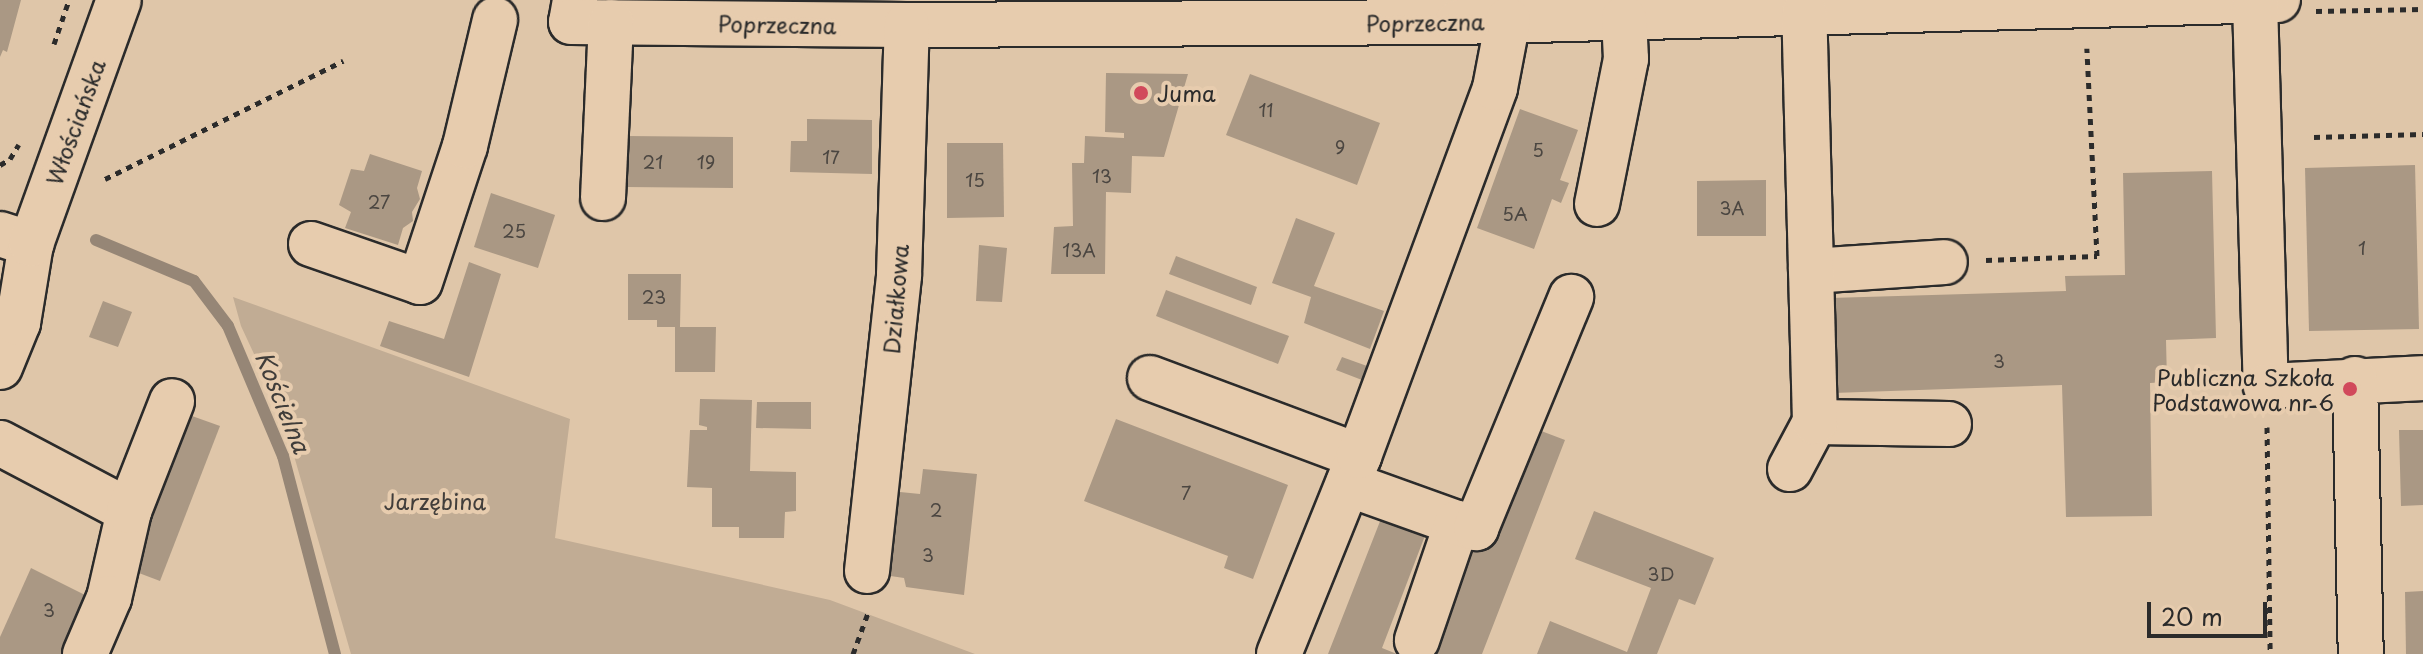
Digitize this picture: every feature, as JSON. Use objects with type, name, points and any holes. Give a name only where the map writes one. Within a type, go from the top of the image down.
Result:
[{"type":"street","name":"Włościańska","points":[[0,289],[16,239],[119,0]]},
{"type":"street","name":"Poprzeczna","points":[[586,15],[907,25],[1460,11],[1508,20],[1624,18],[1678,8],[1804,12],[2278,0]]},
{"type":"street","points":[[2255,1],[2266,386],[2355,379],[2423,378]]},
{"type":"street","points":[[1790,469],[1815,422],[1804,12]]},
{"type":"street","points":[[586,15],[603,198]]},
{"type":"street","points":[[1597,204],[1626,59],[1624,18]]},
{"type":"street","points":[[311,244],[420,282],[465,146],[495,20]]},
{"type":"street","points":[[1279,654],[1354,470],[1495,88],[1508,20]]},
{"type":"street","name":"Działkowa","points":[[867,571],[899,275],[907,25]]},
{"type":"street","name":"Włościańska","points":[[0,367],[18,323],[16,239]]},
{"type":"street","points":[[1811,271],[1945,262]]},
{"type":"street","points":[[1150,378],[1354,470],[1457,523],[1476,528],[1571,297]]},
{"type":"street","points":[[2355,379],[2361,654]]},
{"type":"street","points":[[85,654],[109,598],[129,511],[172,401]]},
{"type":"street","points":[[1815,422],[1949,424]]},
{"type":"street","points":[[0,443],[129,511]]},
{"type":"street","points":[[1417,640],[1457,523]]},
{"type":"path","points":[[50,56],[69,0]]},
{"type":"path","points":[[1945,262],[2097,256],[2087,48]]},
{"type":"path","points":[[105,179],[343,61]]},
{"type":"path","points":[[2314,137],[2423,134]]},
{"type":"path","points":[[0,165],[10,159],[22,139]]},
{"type":"path","points":[[2266,386],[2270,654]]},
{"type":"green space","name":"Jarzębina","points":[[233,297],[570,419],[555,538],[830,600],[975,654],[351,654],[282,414],[241,326]]},
{"type":"building","points":[[0,0],[21,0],[7,52],[3,50],[0,57]]},
{"type":"building","points":[[1106,73],[1188,74],[1164,157],[1132,156],[1131,193],[1106,192],[1105,274],[1051,274],[1054,227],[1073,226],[1072,163],[1084,163],[1085,136],[1124,138],[1124,133],[1105,132]]},
{"type":"building","points":[[1250,74],[1380,123],[1357,185],[1226,135]]},
{"type":"building","points":[[1520,109],[1578,130],[1560,180],[1569,183],[1561,203],[1552,199],[1534,249],[1477,228]]},
{"type":"building","points":[[807,119],[872,120],[872,174],[790,172],[791,141],[807,141]]},
{"type":"building","points":[[626,136],[733,137],[733,188],[626,187]]},
{"type":"building","points":[[947,143],[1003,143],[1004,217],[947,218]]},
{"type":"building","points":[[370,154],[422,171],[417,188],[420,199],[412,212],[413,221],[403,228],[398,245],[345,228],[351,212],[339,205],[351,169],[364,171]]},
{"type":"building","points":[[2415,165],[2419,329],[2309,331],[2305,168]]},
{"type":"building","points":[[2212,171],[2216,338],[2166,340],[2167,382],[2150,383],[2152,516],[2066,517],[2062,385],[1833,393],[1830,298],[2066,291],[2065,276],[2125,275],[2123,173]]},
{"type":"building","points":[[1766,180],[1766,236],[1697,236],[1697,181]]},
{"type":"building","points":[[491,193],[555,215],[538,268],[474,247]]},
{"type":"building","points":[[1296,218],[1335,233],[1314,286],[1384,311],[1370,349],[1304,323],[1311,297],[1272,283]]},
{"type":"building","points":[[979,245],[1007,248],[1002,302],[976,301]]},
{"type":"building","points":[[1176,256],[1257,287],[1251,305],[1169,274]]},
{"type":"building","points":[[469,262],[501,274],[469,377],[380,346],[389,321],[444,339]]},
{"type":"building","points":[[628,274],[681,274],[680,327],[716,327],[715,372],[675,372],[675,327],[657,327],[657,320],[628,320]]},
{"type":"building","points":[[1166,290],[1289,336],[1278,364],[1156,316]]},
{"type":"building","points":[[103,301],[132,312],[118,347],[89,337]]},
{"type":"building","points":[[1342,357],[1367,366],[1362,380],[1336,370]]},
{"type":"building","points":[[700,399],[752,400],[750,471],[796,472],[796,511],[785,512],[784,538],[739,538],[739,527],[712,527],[712,488],[687,487],[690,430],[707,430],[707,427],[699,425]]},
{"type":"building","points":[[757,402],[811,402],[811,429],[756,428]]},
{"type":"building","points":[[192,416],[220,426],[160,581],[131,570]]},
{"type":"building","points":[[1116,419],[1288,485],[1253,579],[1224,568],[1228,556],[1084,501]]},
{"type":"building","points":[[1536,429],[1565,440],[1482,654],[1430,654],[1477,538],[1491,544]]},
{"type":"building","points":[[2399,430],[2423,430],[2423,505],[2401,506]]},
{"type":"building","points":[[923,469],[977,474],[964,595],[906,587],[904,578],[884,575],[890,525],[896,526],[900,492],[920,494]]},
{"type":"building","points":[[1386,506],[1431,520],[1382,648],[1397,654],[1328,654]]},
{"type":"building","points":[[1594,511],[1714,558],[1695,605],[1679,599],[1657,654],[1537,654],[1550,621],[1627,652],[1651,588],[1575,559]]},
{"type":"building","points":[[31,568],[91,598],[66,654],[0,654],[0,637]]},
{"type":"building","points":[[2423,591],[2423,654],[2406,654],[2405,592]]},
{"type":"waterway","name":"Kościelna","points":[[96,240],[194,281],[228,326],[283,456],[335,654]]},
{"type":"place","name":"Juma","points":[[1141,93]]},
{"type":"place","name":"Publiczna Szkoła Podstawowa nr 6","points":[[2350,389]]}]
